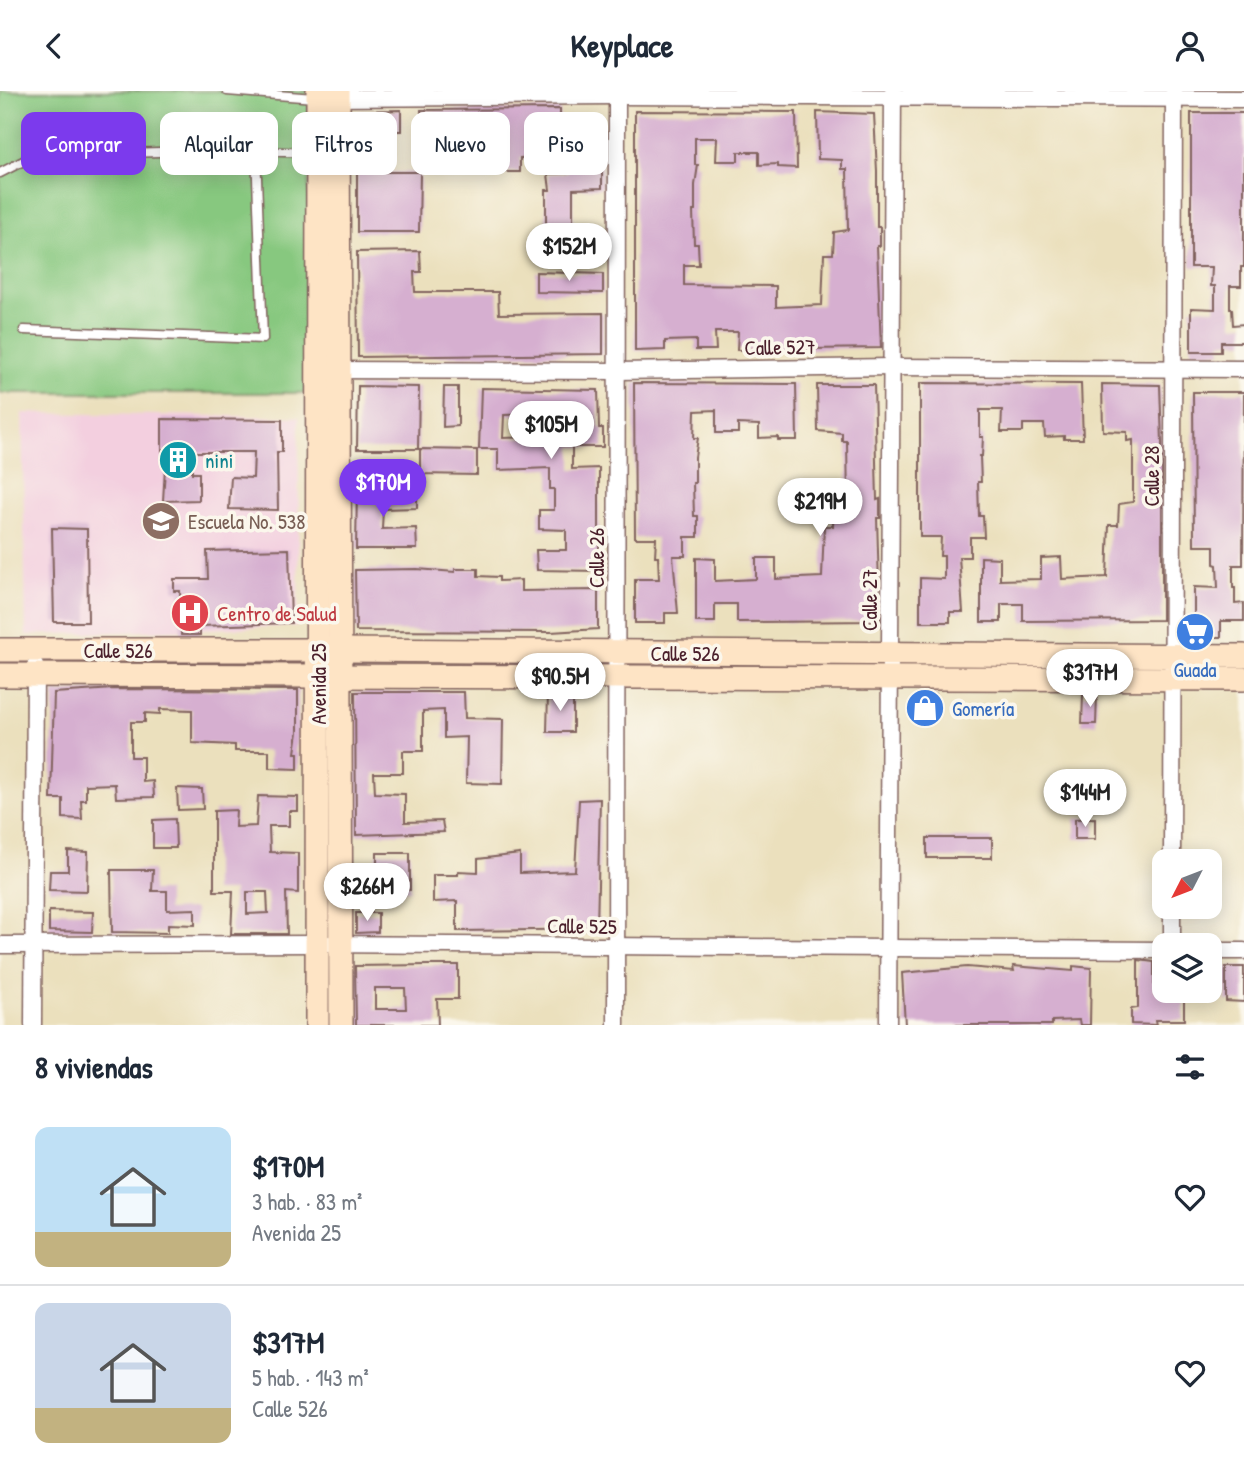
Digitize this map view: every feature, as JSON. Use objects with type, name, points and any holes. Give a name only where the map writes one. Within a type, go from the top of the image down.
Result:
[{"type":"main road","name":"Avenida 25","points":[[325,112],[328,94]]},
{"type":"main road","name":"Avenida 25","points":[[328,94],[330,650],[341,675],[341,1025]]},
{"type":"main road","name":"Avenida 25","points":[[319,175],[327,370]]},
{"type":"main road","name":"Calle 526","points":[[0,650],[890,654],[1172,667],[1244,678]]},
{"type":"main road","name":"Avenida 25","points":[[317,1025],[318,676],[330,650]]},
{"type":"main road","name":"Calle 526","points":[[0,675],[890,677],[1172,667],[1244,656]]},
{"type":"street","points":[[328,94],[1174,95],[1244,99]]},
{"type":"street","name":"Calle 26","points":[[616,1025],[617,94]]},
{"type":"street","name":"Calle 27","points":[[888,1025],[893,95]]},
{"type":"street","name":"Calle 28","points":[[1172,849],[1174,95]]},
{"type":"street","name":"Calle 527","points":[[327,370],[617,371],[891,367],[1244,369]]},
{"type":"street","points":[[33,1025],[34,650]]},
{"type":"street","name":"Calle 525","points":[[0,945],[342,944],[1152,950]]},
{"type":"street","points":[[1222,951],[1244,951]]},
{"type":"lane","points":[[227,91],[328,94]]},
{"type":"lane","points":[[0,173],[33,156],[160,153]]},
{"type":"lane","points":[[24,330],[263,339],[257,175]]},
{"type":"shaded area","name":"Escuela No. 538","points":[[22,413],[299,417],[298,626],[26,635]]},
{"type":"green space","points":[[0,91],[309,91],[309,112],[292,112],[292,175],[309,175],[308,393],[0,393]]},
{"type":"building","points":[[560,109],[560,112],[524,112],[524,158],[520,158],[520,172],[510,172],[510,112],[421,110]]},
{"type":"building","points":[[401,110],[401,131],[397,131],[397,112],[357,111]]},
{"type":"building","points":[[635,111],[796,112],[797,168],[778,167],[778,164],[759,165],[759,152],[738,152],[738,161],[716,161],[717,138],[695,138],[695,165],[698,165],[693,211],[694,244],[698,244],[699,265],[684,265],[684,285],[776,286],[776,307],[822,305],[824,254],[833,254],[834,232],[848,230],[847,169],[842,169],[842,160],[818,159],[817,112],[874,114],[877,227],[880,227],[880,246],[877,246],[881,348],[737,350],[738,332],[715,332],[716,350],[696,350],[696,340],[665,341],[665,350],[635,351]]},
{"type":"building","points":[[1191,113],[1244,113],[1244,267],[1241,267],[1241,286],[1230,286],[1230,309],[1233,325],[1244,324],[1244,342],[1221,342],[1221,352],[1191,352],[1191,308],[1215,309],[1215,286],[1211,286],[1212,267],[1191,267]]},
{"type":"building","points":[[397,172],[411,172],[411,175],[420,175],[419,232],[357,232],[357,175],[397,175]]},
{"type":"building","points":[[548,175],[602,175],[602,188],[573,189],[573,234],[602,234],[602,252],[538,252],[538,234],[546,234],[546,190],[550,190]]},
{"type":"building","points":[[420,251],[421,272],[414,272],[415,292],[498,292],[499,314],[603,313],[603,354],[358,357],[357,252]]},
{"type":"building","points":[[536,272],[603,274],[603,293],[536,292]]},
{"type":"building","points":[[634,383],[796,384],[797,440],[759,438],[759,425],[738,424],[738,433],[716,433],[716,410],[695,411],[694,438],[698,438],[693,483],[698,537],[685,537],[685,556],[673,556],[678,613],[665,613],[665,623],[635,623],[635,579],[659,579],[658,556],[655,556],[656,538],[635,538]]},
{"type":"building","points":[[920,383],[1081,384],[1083,439],[1045,437],[1044,424],[1023,424],[1023,432],[1001,432],[1002,410],[980,410],[980,437],[983,437],[980,456],[981,482],[978,482],[979,516],[983,516],[984,537],[970,537],[970,557],[959,557],[963,612],[950,612],[950,622],[920,622],[920,578],[944,579],[944,556],[940,556],[941,537],[920,537]]},
{"type":"building","points":[[1102,384],[1160,385],[1162,620],[1023,621],[1023,604],[1001,604],[1001,622],[981,622],[981,557],[1000,558],[1000,580],[1041,579],[1041,558],[1061,557],[1062,579],[1107,577],[1109,525],[1118,525],[1119,504],[1133,502],[1133,440],[1127,441],[1127,432],[1103,431]]},
{"type":"building","points":[[817,385],[874,385],[877,500],[880,499],[880,518],[877,518],[880,621],[737,622],[737,604],[715,604],[715,622],[696,622],[696,558],[715,559],[715,581],[756,579],[756,558],[776,558],[776,579],[822,577],[824,526],[833,526],[834,504],[848,503],[847,441],[842,441],[842,433],[818,431]]},
{"type":"building","points":[[358,386],[419,387],[418,449],[357,449]]},
{"type":"building","points":[[444,387],[458,387],[458,426],[443,427]]},
{"type":"building","points":[[481,388],[598,390],[599,428],[603,428],[603,447],[572,447],[572,469],[599,468],[599,571],[537,570],[536,550],[566,550],[566,530],[539,529],[539,510],[554,510],[550,468],[498,470],[498,449],[479,449]],"holes":[[[539,414],[538,437],[503,438],[504,415]]]},
{"type":"building","points":[[1193,392],[1244,392],[1243,565],[1233,565],[1233,588],[1235,604],[1244,603],[1244,621],[1221,621],[1221,637],[1196,637],[1191,632],[1194,587],[1218,588],[1214,546],[1194,546]]},
{"type":"building","name":"nini","points":[[162,419],[282,420],[282,452],[277,452],[278,510],[229,509],[231,477],[253,478],[254,452],[192,452],[192,473],[199,473],[199,500],[163,501],[166,451],[162,451]]},
{"type":"building","points":[[420,449],[477,450],[477,475],[420,474]]},
{"type":"building","points":[[357,489],[417,490],[417,508],[383,509],[382,529],[416,528],[417,549],[356,549]]},
{"type":"building","points":[[52,528],[87,529],[88,622],[54,622]]},
{"type":"building","points":[[289,549],[291,623],[200,626],[200,635],[181,635],[180,591],[174,591],[174,579],[208,579],[207,551]]},
{"type":"building","points":[[417,569],[455,572],[455,569],[478,569],[478,576],[499,577],[499,581],[521,580],[521,591],[598,590],[598,629],[551,632],[356,631],[355,570]]},
{"type":"building","points":[[114,689],[298,690],[295,753],[298,753],[298,769],[269,768],[269,751],[235,751],[235,745],[192,743],[192,710],[160,709],[160,714],[145,713],[145,722],[131,722],[131,757],[143,757],[143,782],[153,781],[154,797],[116,798],[115,784],[86,785],[86,800],[81,800],[82,819],[63,818],[63,799],[51,799],[54,693]]},
{"type":"building","points":[[355,692],[464,692],[465,718],[503,719],[502,784],[466,783],[467,737],[444,738],[444,710],[423,711],[423,751],[403,751],[403,773],[374,773],[375,793],[405,794],[405,822],[442,821],[444,832],[356,835]]},
{"type":"building","points":[[548,694],[573,694],[573,732],[547,732]]},
{"type":"building","name":"Gomería","points":[[935,694],[935,713],[915,712],[914,703],[920,695]]},
{"type":"building","points":[[1083,695],[1097,695],[1096,724],[1082,724]]},
{"type":"building","points":[[177,788],[202,789],[203,809],[178,810]]},
{"type":"building","points":[[258,796],[298,797],[298,811],[289,811],[289,826],[269,826],[270,852],[298,853],[298,893],[286,892],[287,934],[231,934],[233,891],[214,891],[214,811],[236,810],[235,827],[256,826]],"holes":[[[247,892],[267,892],[268,913],[247,914]]]},
{"type":"building","points":[[600,799],[597,929],[457,931],[457,901],[433,902],[433,875],[458,875],[458,871],[478,872],[478,859],[520,854],[520,873],[575,871],[579,800]]},
{"type":"building","points":[[1095,818],[1095,839],[1075,839],[1075,819]]},
{"type":"building","points":[[175,819],[176,848],[153,848],[153,820]]},
{"type":"building","points":[[927,838],[992,838],[992,858],[927,858]]},
{"type":"building","points":[[68,851],[88,852],[87,891],[49,890],[50,871],[68,871]]},
{"type":"building","points":[[377,853],[410,853],[410,890],[377,890]]},
{"type":"building","points":[[111,870],[153,870],[152,891],[167,891],[167,910],[195,909],[195,925],[168,924],[168,933],[112,932]]},
{"type":"building","points":[[49,911],[93,912],[92,932],[49,931]]},
{"type":"building","points":[[356,913],[378,913],[378,932],[356,933]]},
{"type":"building","points":[[1138,960],[1152,962],[1152,1003],[1184,1003],[1184,1020],[1155,1020],[1156,1025],[1131,1024],[1131,1009],[1138,1008]]},
{"type":"building","points":[[458,965],[458,999],[437,999],[438,1025],[356,1025],[355,966]],"holes":[[[375,988],[405,988],[406,1009],[375,1009]]]},
{"type":"building","points":[[1013,966],[1073,971],[1073,966],[1091,968],[1090,1025],[1080,1025],[1079,1020],[1052,1021],[1052,1025],[905,1025],[902,973],[967,967],[1014,971]]},
{"type":"building","points":[[1226,967],[1244,967],[1244,1002],[1226,1001]]},
{"type":"place","name":"nini","points":[[178,460]]},
{"type":"place","name":"Escuela No. 538","points":[[161,521]]},
{"type":"place","name":"Centro de Salud","points":[[190,613]]},
{"type":"place","name":"Guada","points":[[1195,632]]},
{"type":"place","name":"Gomería","points":[[925,708]]}]
